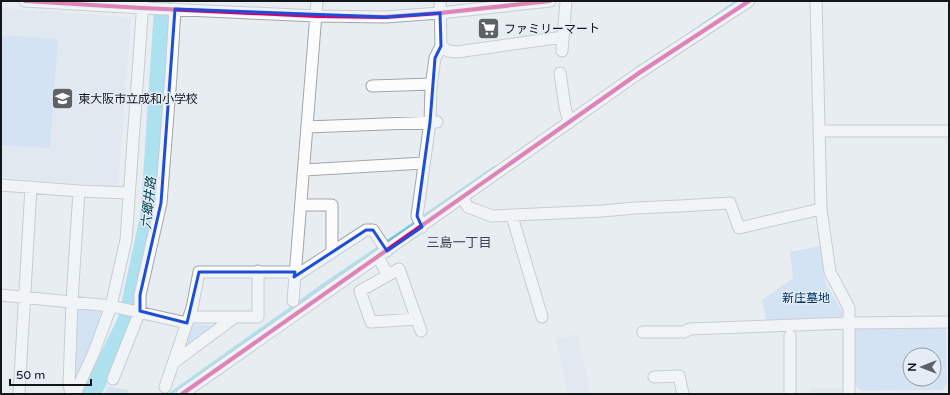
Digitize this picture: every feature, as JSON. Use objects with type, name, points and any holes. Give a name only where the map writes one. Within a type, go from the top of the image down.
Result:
[{"type":"street","points":[[25,1],[98,3],[173,9],[196,6],[317,16],[385,17],[440,13],[493,4],[550,1]]},
{"type":"street","points":[[293,300],[317,16],[317,1]]},
{"type":"street","points":[[422,227],[416,216],[424,163],[434,122],[432,84],[435,58],[441,46],[440,1]]},
{"type":"street","points":[[562,51],[566,1]]},
{"type":"street","points":[[182,394],[422,227],[639,73],[749,1]]},
{"type":"street","points":[[816,1],[821,209],[830,272],[849,308],[849,394]]},
{"type":"street","points":[[75,394],[94,352],[110,306],[126,240],[128,194],[146,6]]},
{"type":"street","points":[[113,379],[137,311],[161,203],[171,76],[173,9]]},
{"type":"street","points":[[441,46],[448,51],[457,52],[562,37]]},
{"type":"street","points":[[560,73],[565,107],[569,122]]},
{"type":"street","points":[[372,86],[432,84]]},
{"type":"street","points":[[307,127],[434,122]]},
{"type":"street","points":[[819,131],[949,131]]},
{"type":"street","points":[[304,170],[424,163]]},
{"type":"street","points":[[1,185],[128,194]]},
{"type":"street","points":[[19,394],[31,187]]},
{"type":"street","points":[[71,394],[69,384],[72,301],[79,191]]},
{"type":"street","points":[[463,198],[468,207],[492,216],[730,203],[739,228],[821,209]]},
{"type":"street","points":[[301,205],[332,205],[332,252]]},
{"type":"street","points":[[512,216],[542,317]]},
{"type":"street","points":[[164,387],[192,308],[198,272],[258,271],[295,274],[366,230],[373,230],[383,254],[388,275]]},
{"type":"street","points":[[417,319],[371,322],[360,291],[399,269],[417,319],[421,331]]},
{"type":"street","points":[[1,295],[110,306],[188,320],[258,317],[258,271]]},
{"type":"street","points":[[173,363],[235,317]]},
{"type":"street","points":[[643,332],[684,332],[690,329],[850,323],[949,322]]},
{"type":"street","points":[[790,336],[790,394]]},
{"type":"street","points":[[654,377],[679,376],[683,394]]},
{"type":"highlighted area","points":[[175,9],[385,17],[440,13],[441,46],[435,58],[430,122],[417,216],[422,227],[387,251],[373,230],[366,230],[294,277],[295,272],[199,272],[187,323],[140,311],[140,295],[161,203]]},
{"type":"shaded area","name":"東大阪市立成和小学校","points":[[1,8],[127,17],[131,21],[118,187],[1,177]]},
{"type":"shaded area","points":[[577,334],[591,394],[568,394],[556,339]]},
{"type":"shaded area","points":[[810,388],[843,388],[843,394],[810,394]]},
{"type":"green space","points":[[1,35],[58,39],[50,148],[1,145]]},
{"type":"green space","name":"新庄墓地","points":[[820,246],[826,285],[843,312],[844,321],[767,324],[762,300],[793,278],[790,252]]},
{"type":"green space","points":[[75,306],[102,307],[97,329],[77,376],[71,376]]},
{"type":"green space","points":[[187,324],[213,325],[214,327],[183,349]]},
{"type":"green space","points":[[939,324],[946,329],[947,383],[942,390],[861,391],[855,385],[855,330],[860,326]]},
{"type":"green space","points":[[108,386],[128,390],[130,394],[105,394]]},
{"type":"waterway","name":"六郷井路","points":[[91,394],[127,321],[150,215],[164,1]]},
{"type":"waterway","points":[[691,33],[737,1]]},
{"type":"waterway","points":[[421,218],[495,167]]},
{"type":"waterway","points":[[170,394],[329,281],[416,222]]},
{"type":"cycle path","points":[[25,1],[317,16],[385,17],[440,13],[550,1]]},
{"type":"cycle path","points":[[182,394],[639,73],[749,1]]},
{"type":"place","name":"ファミリーマート","points":[[489,29]]},
{"type":"place","name":"東大阪市立成和小学校","points":[[63,99]]},
{"type":"district","name":"三島一丁目","points":[[459,243]]}]
